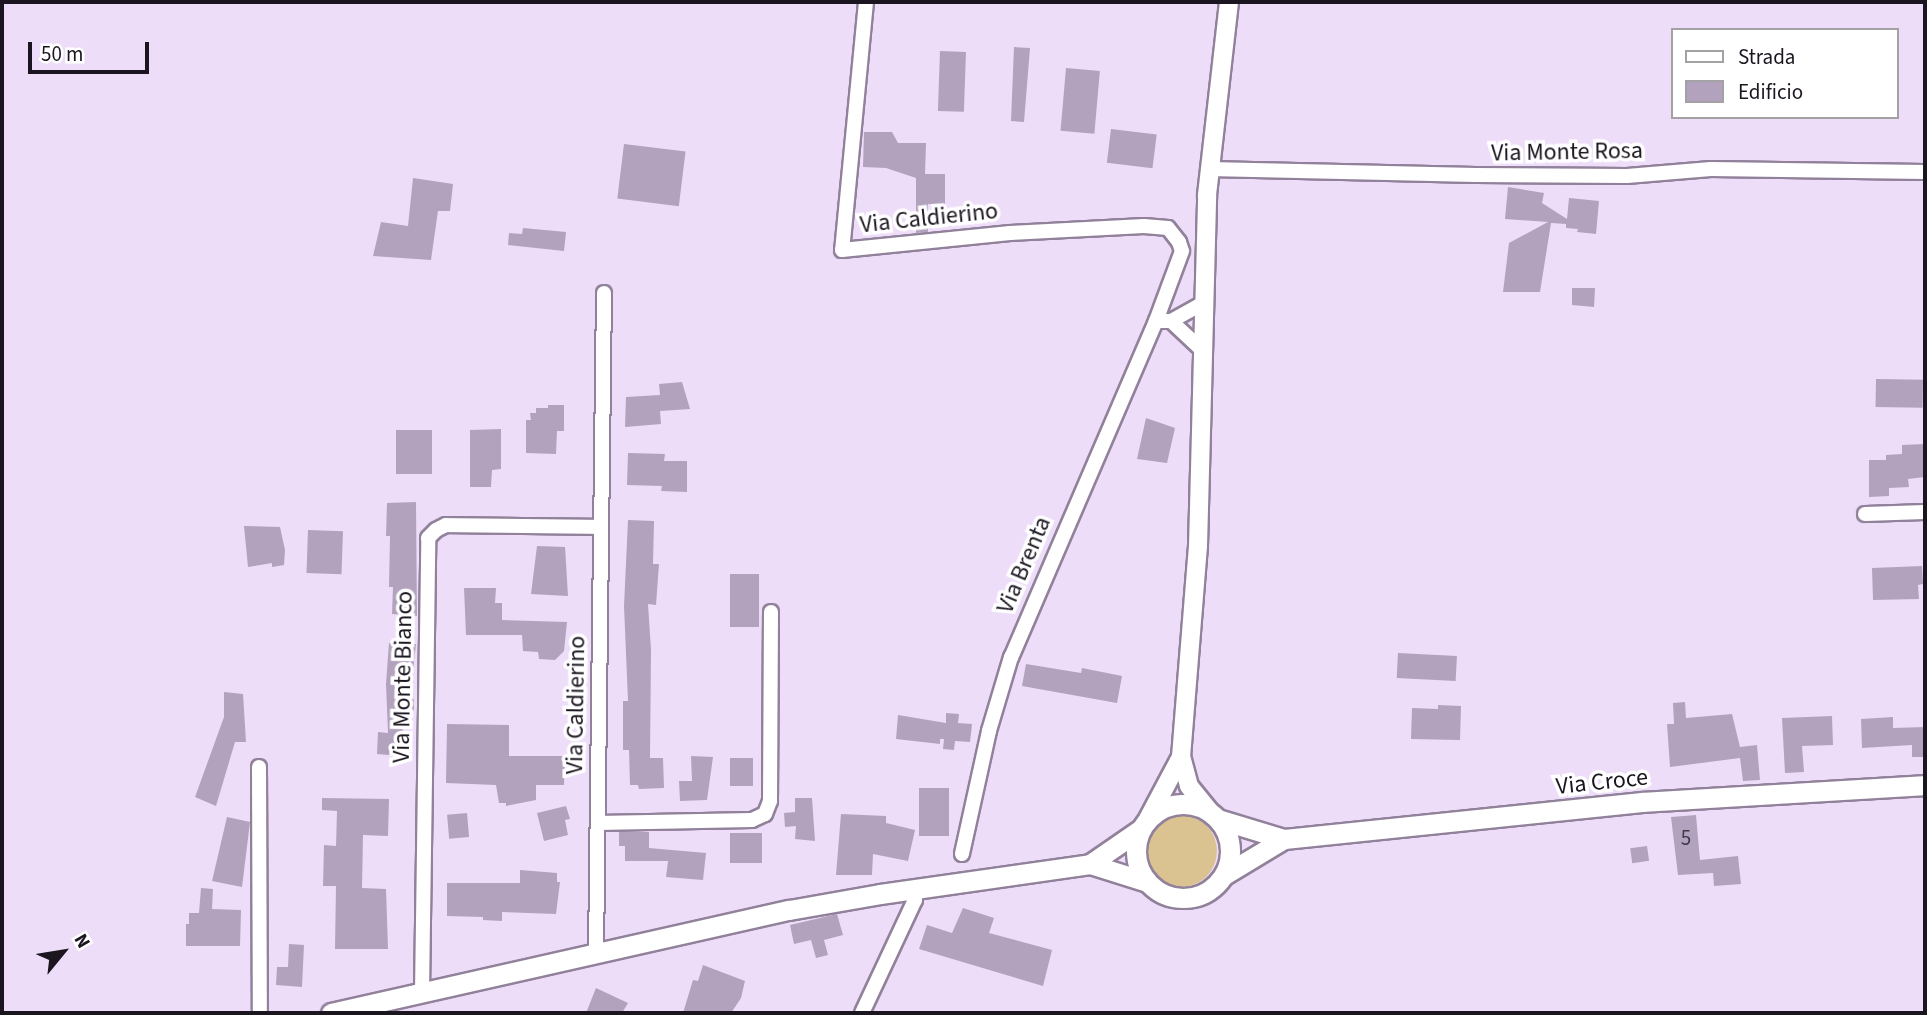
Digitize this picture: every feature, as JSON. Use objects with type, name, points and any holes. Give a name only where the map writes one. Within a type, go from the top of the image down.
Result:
[{"type":"main road","name":"Via Croce","points":[[1090,864],[1159,810],[1185,804],[1284,839],[1642,802],[1925,785]]},
{"type":"main road","points":[[1214,816],[1230,846],[1224,875]]},
{"type":"main road","points":[[1144,824],[1136,857],[1147,882]]},
{"type":"main road","name":"Via Croce","points":[[1147,882],[1166,895],[1187,898],[1214,887],[1224,875],[1284,839]]},
{"type":"main road","points":[[331,1013],[596,956],[789,910],[915,888],[1090,864],[1147,882]]},
{"type":"street","name":"Via Caldierino","points":[[866,2],[842,250],[1010,233],[1144,226],[1168,228],[1179,242],[1180,261],[1164,321]]},
{"type":"street","points":[[1214,816],[1189,786],[1181,757],[1198,546],[1209,169],[1228,2]]},
{"type":"street","name":"Via Monte Rosa","points":[[1209,169],[1476,176],[1628,176],[1711,169],[1925,172]]},
{"type":"street","name":"Via Caldierino","points":[[596,956],[604,293]]},
{"type":"street","points":[[1202,350],[1164,321],[1204,303]]},
{"type":"street","name":"Via Brenta","points":[[962,854],[989,731],[1011,657],[1164,321]]},
{"type":"street","points":[[1865,514],[1925,513]]},
{"type":"street","name":"Via Monte Bianco","points":[[422,993],[428,538],[446,525],[601,527]]},
{"type":"street","points":[[598,823],[752,820],[765,814],[770,801],[771,612]]},
{"type":"street","points":[[1144,824],[1181,757]]},
{"type":"street","points":[[259,767],[260,1013]]},
{"type":"street","points":[[862,1013],[915,900],[915,888]]},
{"type":"shaded area","points":[[1188,815],[1207,825],[1215,837],[1215,865],[1207,877],[1195,885],[1174,887],[1155,877],[1147,865],[1145,844],[1155,825],[1167,817]]},
{"type":"building","points":[[1014,47],[1030,48],[1024,122],[1011,121]]},
{"type":"building","points":[[940,51],[966,52],[964,112],[938,111]]},
{"type":"building","points":[[1066,68],[1100,71],[1094,134],[1061,131]]},
{"type":"building","points":[[1111,129],[1157,135],[1153,168],[1107,163]]},
{"type":"building","points":[[864,132],[892,132],[898,143],[926,143],[925,174],[945,174],[945,204],[928,204],[928,232],[916,233],[916,178],[886,168],[863,167]]},
{"type":"building","points":[[624,144],[686,152],[679,206],[617,199]]},
{"type":"building","points":[[413,178],[453,184],[450,211],[438,211],[431,260],[373,256],[381,222],[408,226]]},
{"type":"building","points":[[1508,187],[1544,193],[1542,203],[1567,219],[1569,198],[1599,201],[1596,234],[1577,232],[1578,229],[1566,228],[1566,224],[1551,223],[1540,292],[1503,292],[1509,243],[1548,222],[1505,219]]},
{"type":"building","points":[[523,228],[566,232],[564,251],[508,245],[509,233],[522,234]]},
{"type":"building","points":[[1572,288],[1595,288],[1594,307],[1572,305]]},
{"type":"building","points":[[1876,379],[1923,380],[1923,408],[1876,407]]},
{"type":"building","points":[[682,382],[690,409],[660,411],[661,424],[625,427],[626,397],[660,395],[659,384]]},
{"type":"building","points":[[548,405],[564,405],[564,431],[557,431],[556,454],[526,453],[526,420],[531,420],[530,413],[536,413],[536,408],[548,408]]},
{"type":"building","points":[[1146,418],[1175,428],[1167,463],[1137,459]]},
{"type":"building","points":[[501,429],[501,469],[492,470],[491,487],[470,487],[470,430]]},
{"type":"building","points":[[396,430],[432,430],[432,474],[396,474]]},
{"type":"building","points":[[1925,444],[1925,477],[1908,479],[1909,487],[1889,488],[1889,496],[1869,497],[1869,460],[1886,460],[1886,455],[1902,454],[1902,445]]},
{"type":"building","points":[[628,453],[665,454],[664,461],[687,461],[687,492],[661,491],[662,486],[627,485]]},
{"type":"building","points":[[416,502],[417,616],[392,614],[393,587],[389,587],[390,536],[386,536],[387,503]]},
{"type":"building","points":[[628,520],[654,521],[653,564],[659,564],[656,605],[648,604],[651,650],[650,758],[663,758],[664,788],[639,789],[638,785],[630,785],[629,750],[623,750],[623,701],[628,701],[624,606]]},
{"type":"building","points":[[244,526],[280,527],[285,550],[284,565],[272,567],[272,563],[248,567]]},
{"type":"building","points":[[308,530],[343,531],[341,574],[306,573]]},
{"type":"building","points":[[537,546],[565,547],[568,596],[531,594]]},
{"type":"building","points":[[1922,566],[1923,584],[1918,585],[1919,599],[1873,600],[1872,568]]},
{"type":"building","points":[[730,574],[759,574],[759,627],[730,627]]},
{"type":"building","points":[[464,588],[496,588],[495,603],[502,603],[502,620],[567,622],[564,651],[555,660],[539,659],[538,652],[523,651],[522,635],[466,635]]},
{"type":"building","points":[[389,643],[416,644],[413,671],[414,711],[404,712],[401,756],[377,754],[378,732],[388,733],[386,684]]},
{"type":"building","points":[[1398,653],[1457,656],[1456,681],[1397,678]]},
{"type":"building","points":[[1026,664],[1081,673],[1082,668],[1122,676],[1117,703],[1022,686]]},
{"type":"building","points":[[224,692],[243,694],[246,742],[235,742],[216,806],[195,797],[224,717]]},
{"type":"building","points":[[1685,702],[1686,718],[1732,714],[1740,747],[1757,745],[1760,780],[1743,781],[1740,758],[1670,767],[1667,724],[1674,724],[1673,703]]},
{"type":"building","points":[[1438,705],[1461,706],[1460,740],[1411,739],[1412,708],[1438,709]]},
{"type":"building","points":[[946,713],[959,714],[958,723],[972,724],[970,742],[955,741],[954,750],[943,749],[944,739],[940,739],[940,744],[896,739],[898,715],[946,723]]},
{"type":"building","points":[[1832,716],[1833,745],[1802,746],[1804,772],[1785,773],[1782,718]]},
{"type":"building","points":[[1893,717],[1893,728],[1925,727],[1925,757],[1912,757],[1912,745],[1862,748],[1861,719]]},
{"type":"building","points":[[447,724],[509,725],[509,756],[565,756],[564,785],[536,785],[536,800],[506,806],[506,803],[499,803],[496,785],[446,783]]},
{"type":"building","points":[[691,756],[713,757],[707,800],[680,801],[679,781],[692,781]]},
{"type":"building","points":[[730,758],[753,758],[753,786],[730,786]]},
{"type":"building","points":[[919,788],[949,788],[949,836],[919,836]]},
{"type":"building","points":[[322,798],[389,799],[388,836],[363,835],[362,888],[386,889],[388,949],[335,949],[336,886],[323,886],[324,845],[336,846],[337,811],[322,810]]},
{"type":"building","points":[[795,798],[812,798],[815,841],[795,839],[796,826],[785,827],[784,813],[795,812]]},
{"type":"building","points":[[566,806],[570,819],[565,820],[568,835],[544,841],[537,813]]},
{"type":"building","points":[[467,813],[469,837],[449,839],[447,815]]},
{"type":"building","points":[[841,814],[886,816],[886,823],[915,830],[908,861],[873,854],[872,875],[836,875]]},
{"type":"building","points":[[1696,815],[1700,860],[1738,856],[1741,884],[1714,886],[1713,873],[1678,875],[1671,817]]},
{"type":"building","points":[[227,817],[250,822],[242,887],[212,881]]},
{"type":"building","points":[[619,832],[649,832],[649,848],[706,853],[703,880],[666,877],[668,861],[625,861],[625,846],[619,846]]},
{"type":"building","points":[[730,833],[762,833],[762,863],[730,863]]},
{"type":"building","points":[[1647,846],[1649,861],[1632,863],[1630,848]]},
{"type":"building","points":[[520,870],[557,873],[557,882],[560,882],[556,914],[502,912],[502,921],[483,920],[483,917],[447,916],[447,883],[520,883]]},
{"type":"building","points":[[201,888],[213,889],[212,909],[241,910],[240,946],[186,946],[186,924],[189,924],[189,913],[199,913]]},
{"type":"building","points":[[963,908],[994,918],[989,933],[1052,950],[1043,986],[919,949],[927,925],[952,933]]},
{"type":"building","points":[[837,914],[843,935],[824,940],[828,955],[816,958],[811,940],[794,944],[790,925]]},
{"type":"building","points":[[289,944],[304,945],[302,987],[276,985],[277,967],[288,967]]},
{"type":"building","points":[[703,965],[745,981],[741,998],[731,1013],[683,1013],[693,980],[698,981]]},
{"type":"building","points":[[596,988],[628,1003],[622,1013],[586,1013]]}]
